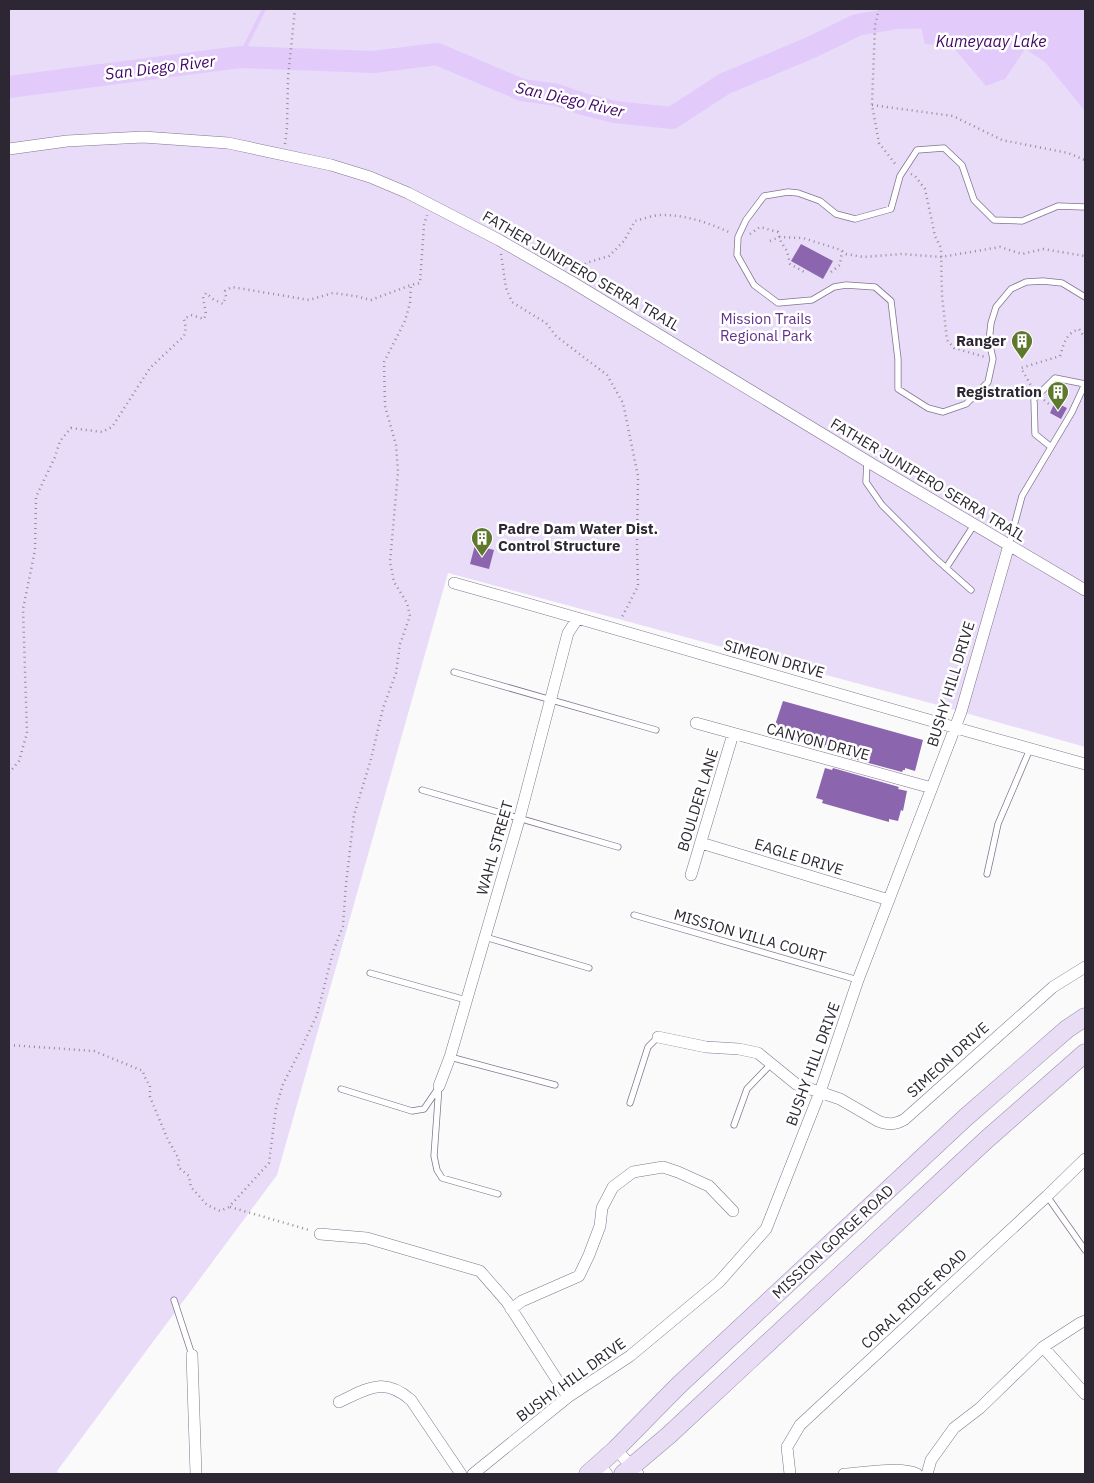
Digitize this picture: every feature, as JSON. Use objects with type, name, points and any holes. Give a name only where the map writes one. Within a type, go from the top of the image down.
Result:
[{"type":"main road","name":"MISSION GORGE ROAD","points":[[598,1471],[616,1449],[678,1386],[966,1118],[1067,1029],[1085,1017]]},
{"type":"main road","name":"MISSION GORGE ROAD","points":[[631,1472],[986,1140],[1085,1053]]},
{"type":"street","name":"FATHER JUNIPERO SERRA TRAIL","points":[[9,148],[67,141],[143,137],[228,143],[331,164],[408,192],[499,240],[572,282],[866,461],[1085,590]]},
{"type":"street","name":"BUSHY HILL DRIVE","points":[[472,1474],[568,1397],[630,1356],[718,1282],[766,1229],[820,1092],[858,980],[956,728],[1009,545]]},
{"type":"street","name":"SIMEON DRIVE","points":[[454,583],[1085,764]]},
{"type":"street","name":"WAHL STREET","points":[[439,1086],[450,1057],[519,820],[568,633],[578,618]]},
{"type":"street","name":"CANYON DRIVE","points":[[696,723],[932,788]]},
{"type":"street","name":"BOULDER LANE","points":[[691,875],[733,734]]},
{"type":"street","name":"EAGLE DRIVE","points":[[700,843],[889,900]]},
{"type":"street","name":"SIMEON DRIVE","points":[[658,1038],[706,1047],[739,1049],[758,1053],[796,1084],[840,1099],[889,1124],[905,1119],[1053,987],[1085,967]]},
{"type":"street","name":"CORAL RIDGE ROAD","points":[[790,1474],[787,1447],[800,1425],[1085,1159]]},
{"type":"street","points":[[511,1309],[522,1301],[579,1276],[600,1226],[602,1208],[613,1187],[633,1172],[663,1167],[678,1172],[709,1186],[733,1211]]},
{"type":"street","points":[[320,1234],[367,1238],[480,1271],[511,1309],[568,1397]]},
{"type":"street","points":[[927,1474],[931,1460],[954,1428],[980,1408],[1043,1347],[1085,1321]]},
{"type":"street","points":[[1043,1347],[1085,1394]]},
{"type":"street","points":[[192,1355],[196,1474]]},
{"type":"street","points":[[338,1402],[373,1386],[385,1386],[403,1394],[410,1400],[461,1474]]},
{"type":"street","points":[[616,1449],[631,1472]]},
{"type":"street","points":[[844,1474],[883,1470],[911,1471],[917,1474]]},
{"type":"lane","points":[[1085,207],[1058,206],[1022,221],[994,220],[974,200],[962,165],[944,148],[917,150],[900,176],[891,209],[855,218],[836,214],[820,201],[798,194],[788,192],[764,196],[746,220],[738,237],[737,255],[754,285],[778,303],[812,300],[834,287],[875,287],[891,301],[898,358],[898,389],[928,408],[943,412],[966,404],[988,382],[993,359],[989,341],[991,323],[996,307],[1011,289],[1026,282],[1062,283],[1085,297]]},
{"type":"lane","points":[[1009,545],[1022,496],[1072,412],[1085,384],[1055,378],[1034,399],[1035,434],[1051,447]]},
{"type":"lane","points":[[866,461],[866,482],[882,505],[971,590]]},
{"type":"lane","points":[[946,568],[974,525]]},
{"type":"lane","points":[[454,672],[656,730]]},
{"type":"lane","points":[[987,874],[998,824],[1030,749]]},
{"type":"lane","points":[[422,790],[519,820],[618,847]]},
{"type":"lane","name":"MISSION VILLA COURT","points":[[634,916],[858,980]]},
{"type":"lane","points":[[485,937],[589,968]]},
{"type":"lane","points":[[370,972],[466,1000]]},
{"type":"lane","points":[[630,1103],[648,1047],[658,1038]]},
{"type":"lane","points":[[450,1057],[555,1085]]},
{"type":"lane","points":[[734,1125],[746,1089],[771,1064]]},
{"type":"lane","points":[[341,1089],[412,1111],[424,1109],[439,1086]]},
{"type":"lane","points":[[439,1086],[434,1156],[437,1170],[442,1178],[498,1194]]},
{"type":"lane","points":[[1047,1196],[1085,1250]]},
{"type":"lane","points":[[174,1300],[192,1355]]},
{"type":"path","points":[[284,154],[287,127],[288,77],[295,9]]},
{"type":"path","points":[[879,9],[875,25],[872,105],[879,143],[897,167],[915,176],[925,189],[935,236],[941,248],[942,296],[947,340],[954,348],[993,359]]},
{"type":"path","points":[[872,105],[953,116],[1002,140],[1068,153],[1085,160]]},
{"type":"path","points":[[9,773],[19,761],[28,733],[23,609],[35,550],[36,497],[55,457],[60,441],[71,428],[102,432],[112,426],[150,368],[184,336],[186,328],[184,319],[191,315],[204,319],[206,314],[203,297],[206,293],[212,299],[223,304],[226,297],[225,291],[232,287],[309,300],[333,294],[371,300],[420,283],[424,225],[431,204]]},
{"type":"path","points":[[572,282],[586,263],[610,256],[624,241],[635,221],[661,215],[708,222],[738,237],[746,236],[760,227],[778,232],[779,238],[787,251],[790,264],[806,273]]},
{"type":"path","points":[[770,241],[779,238],[803,238],[842,250],[846,254],[863,257],[902,254],[941,257],[1000,247],[1022,254],[1043,248],[1085,256]]},
{"type":"path","points":[[499,240],[506,288],[512,302],[546,323],[556,336],[607,375],[623,403],[638,476],[636,544],[638,586],[616,628]]},
{"type":"path","points":[[831,272],[840,265],[842,250]]},
{"type":"path","points":[[9,1046],[94,1051],[143,1071],[150,1086],[150,1097],[178,1159],[178,1167],[189,1176],[191,1187],[207,1205],[220,1211],[229,1206],[269,1163],[276,1108],[283,1084],[317,1015],[333,952],[344,926],[346,884],[354,816],[371,759],[382,708],[396,673],[400,644],[410,616],[407,603],[394,582],[390,562],[398,472],[396,445],[385,406],[384,362],[405,321],[410,303],[411,285]]},
{"type":"path","points":[[1038,393],[1032,388],[1021,368],[1060,356],[1067,336],[1072,332],[1079,329],[1085,338]]},
{"type":"path","points":[[1043,399],[1049,404]]},
{"type":"path","points":[[229,1206],[320,1234]]},
{"type":"green space","name":"Mission Trails Regional Park","points":[[9,9],[1085,9],[1085,747],[934,704],[448,573],[277,1175],[57,1471],[59,1474],[9,1474]]},
{"type":"water","name":"Kumeyaay Lake","points":[[917,9],[1085,9],[1085,111],[1045,62],[1025,49],[1005,79],[986,86],[952,46],[925,44]]},
{"type":"building","points":[[801,244],[833,261],[823,279],[791,261]]},
{"type":"building","name":"Registration","points":[[1055,402],[1067,408],[1061,419],[1050,413]]},
{"type":"building","name":"Padre Dam Water Dist. Control Structure","points":[[475,545],[494,550],[489,569],[470,564]]},
{"type":"building","points":[[783,701],[923,740],[915,771],[905,768],[902,772],[850,758],[851,753],[840,749],[825,745],[824,748],[782,736],[782,734],[773,731]]},
{"type":"building","points":[[825,768],[832,770],[833,768],[907,791],[903,811],[901,810],[898,821],[889,819],[889,822],[822,803],[823,800],[816,798]]},
{"type":"waterway","points":[[240,57],[264,9]]},
{"type":"waterway","name":"San Diego River","points":[[9,87],[240,57],[373,62],[437,54],[522,90],[557,95],[615,112],[672,118],[724,84],[812,47],[857,25],[897,18],[948,17]]},
{"type":"place","name":"Ranger","points":[[1022,360]]},
{"type":"place","name":"Registration","points":[[1058,411]]},
{"type":"place","name":"Padre Dam Water Dist. Control Structure","points":[[482,557]]}]
